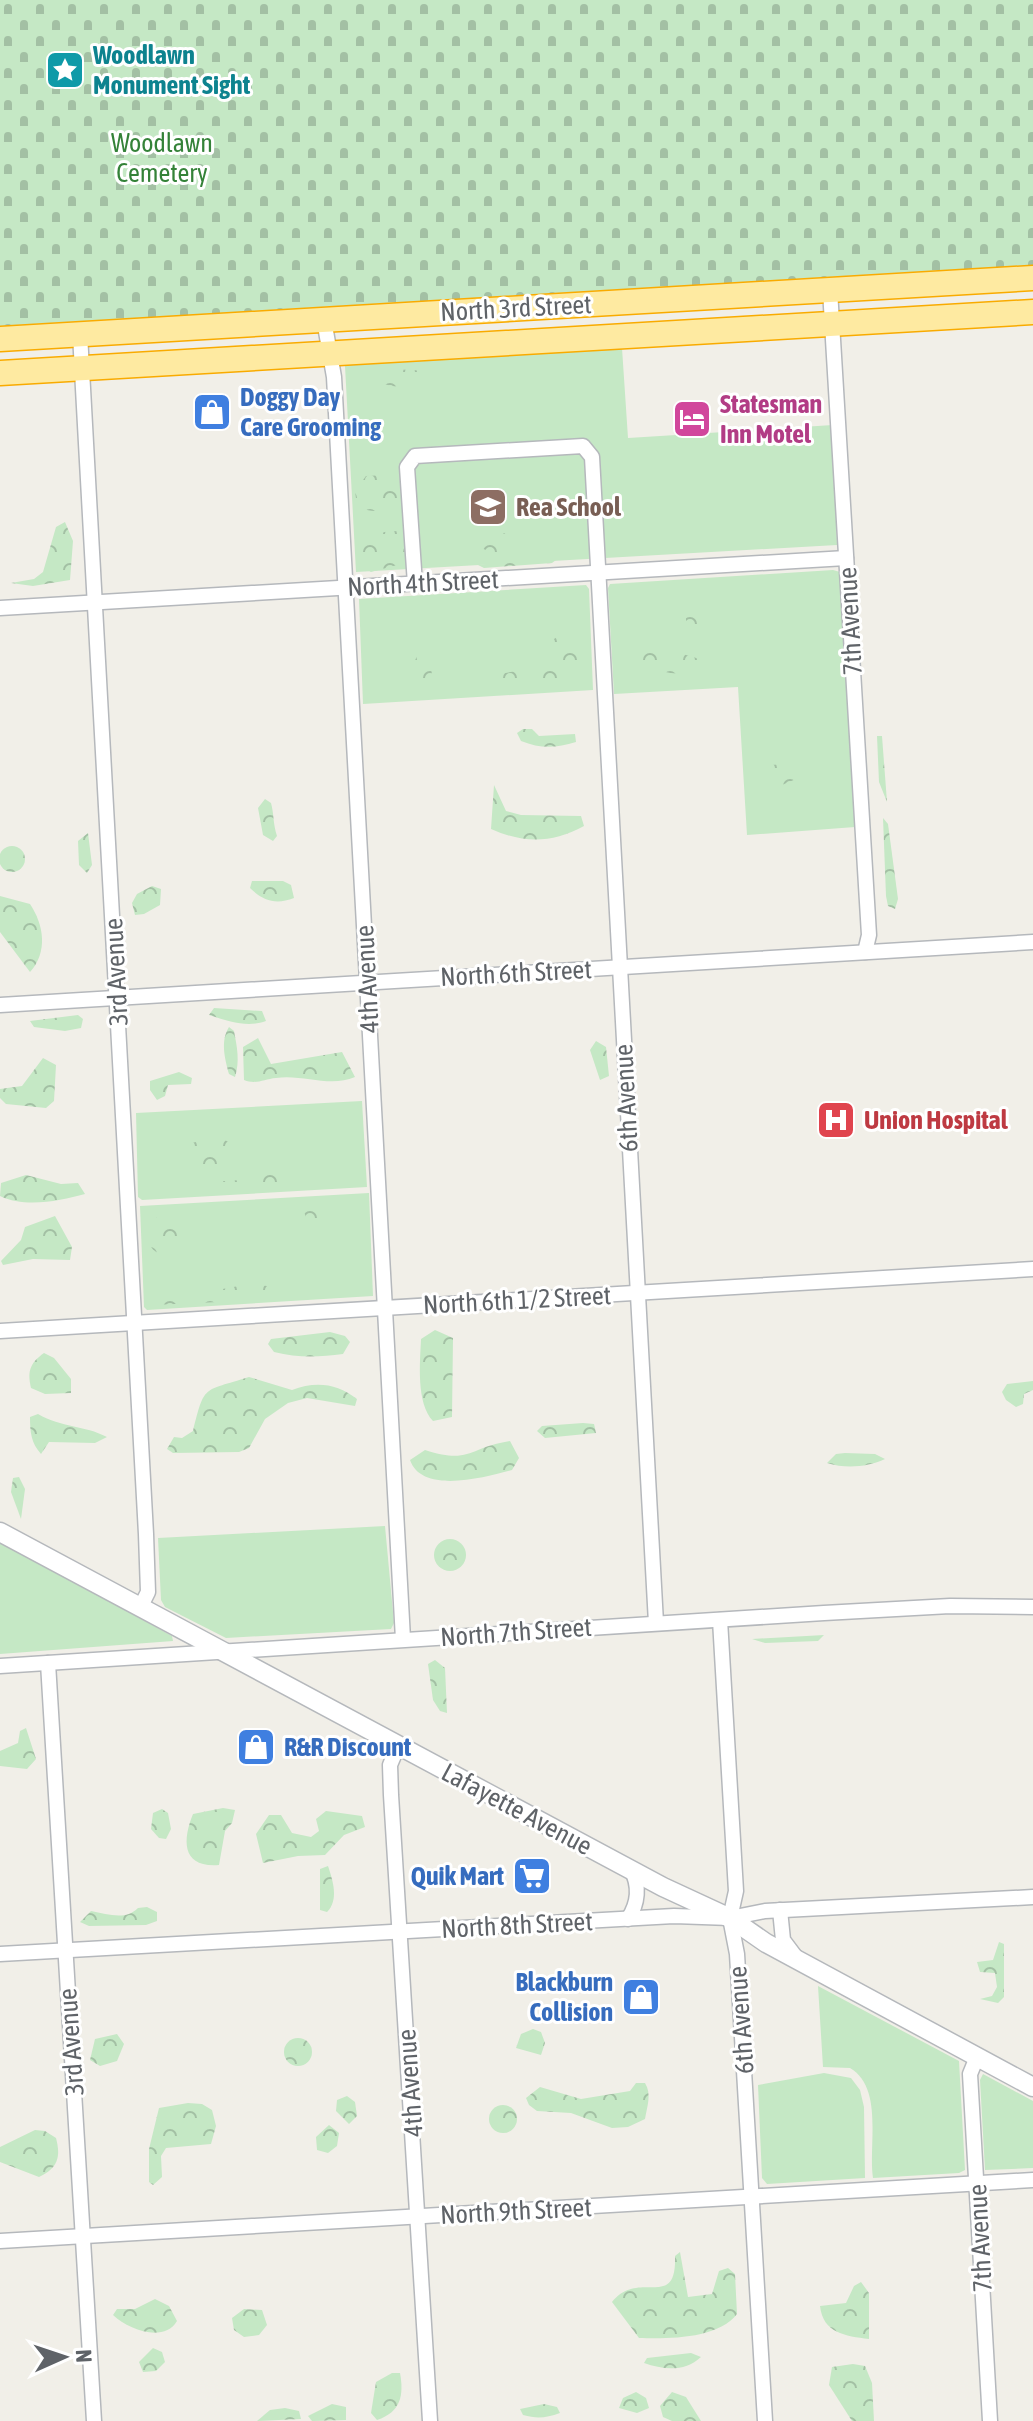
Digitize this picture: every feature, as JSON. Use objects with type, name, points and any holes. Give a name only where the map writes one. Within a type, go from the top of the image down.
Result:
[{"type":"highway","name":"North 3rd Street","points":[[0,339],[1033,278]]},
{"type":"highway","name":"North 3rd Street","points":[[0,373],[1033,312]]},
{"type":"street","name":"7th Avenue","points":[[830,290],[869,935],[865,952]]},
{"type":"street","name":"4th Avenue","points":[[324,320],[330,354],[345,588],[403,1639]]},
{"type":"street","name":"3rd Avenue","points":[[80,334],[148,1592],[140,1608]]},
{"type":"street","name":"6th Avenue","points":[[415,584],[407,467],[415,456],[583,446],[592,457],[656,1623]]},
{"type":"street","name":"North 4th Street","points":[[0,608],[846,558]]},
{"type":"street","name":"North 6th Street","points":[[0,1005],[1033,942]]},
{"type":"street","name":"North 6th 1/2 Street","points":[[0,1331],[1033,1269]]},
{"type":"street","name":"Lafayette Avenue","points":[[0,1532],[219,1652],[730,1918],[801,1962],[1033,2087]]},
{"type":"street","name":"North 7th Street","points":[[0,1666],[950,1606],[1033,1607]]},
{"type":"street","name":"6th Avenue","points":[[720,1620],[736,1891],[730,1918],[737,1954],[765,2421]]},
{"type":"street","name":"3rd Avenue","points":[[48,1663],[94,2421]]},
{"type":"street","name":"4th Avenue","points":[[398,1746],[390,1765],[430,2421]]},
{"type":"street","points":[[628,1919],[637,1896],[631,1869]]},
{"type":"street","name":"North 8th Street","points":[[0,1954],[674,1916],[730,1918],[780,1910],[1033,1897]]},
{"type":"street","points":[[780,1910],[783,1940],[801,1962]]},
{"type":"street","name":"7th Avenue","points":[[977,2057],[970,2074],[990,2421]]},
{"type":"street","name":"North 9th Street","points":[[0,2241],[1033,2180]]},
{"type":"green space","name":"Woodlawn Cemetery","points":[[0,0],[1033,0],[1033,265],[0,326]]},
{"type":"green space","points":[[622,348],[628,438],[833,425],[837,545],[356,572],[345,366],[352,362]]},
{"type":"green space","points":[[391,369],[431,371],[433,378],[405,386],[391,386],[377,381],[379,374]]},
{"type":"green space","points":[[387,475],[403,485],[410,497],[391,508],[378,511],[357,506],[355,491],[366,476]]},
{"type":"green space","points":[[65,522],[73,541],[70,580],[33,586],[11,583],[34,579],[43,572],[56,527]]},
{"type":"green space","points":[[398,531],[415,538],[421,550],[412,561],[371,572],[362,567],[362,545],[370,537]]},
{"type":"green space","points":[[509,533],[517,541],[509,553],[481,548],[481,542],[488,535]]},
{"type":"green space","points":[[544,557],[556,560],[552,563],[484,568],[478,565]]},
{"type":"green space","points":[[840,572],[841,578],[855,827],[747,835],[738,687],[614,694],[608,588],[610,584]]},
{"type":"green space","points":[[586,585],[589,589],[593,690],[363,704],[359,599]]},
{"type":"green space","points":[[696,604],[703,619],[703,644],[696,644],[686,622],[686,608]]},
{"type":"green space","points":[[563,633],[574,641],[583,675],[569,684],[503,688],[500,674],[543,666],[552,656],[548,643]]},
{"type":"green space","points":[[642,642],[703,660],[708,669],[677,674],[647,665],[632,650]]},
{"type":"green space","points":[[420,649],[428,652],[432,674],[431,690],[426,695],[420,692],[414,663]]},
{"type":"green space","points":[[532,729],[539,736],[575,734],[576,742],[555,746],[535,745],[521,741],[517,733]]},
{"type":"green space","points":[[877,736],[882,736],[887,802],[879,782]]},
{"type":"green space","points":[[788,764],[797,770],[796,779],[782,785],[768,784],[765,776],[770,765]]},
{"type":"green space","points":[[494,785],[506,811],[521,815],[581,816],[584,826],[561,836],[538,840],[491,829]]},
{"type":"green space","points":[[265,799],[272,807],[277,836],[273,841],[263,835],[258,808]]},
{"type":"green space","points":[[883,818],[888,824],[898,899],[895,909],[888,906],[886,896]]},
{"type":"green space","points":[[88,833],[92,865],[87,873],[79,865],[78,841]]},
{"type":"green space","points":[[12,846],[21,850],[25,859],[21,868],[12,872],[3,868],[-1,859],[3,850]]},
{"type":"green space","points":[[252,881],[283,881],[291,885],[294,898],[281,901],[265,899],[250,888]]},
{"type":"green space","points":[[152,886],[161,889],[160,905],[144,914],[135,915],[132,903],[137,894]]},
{"type":"green space","points":[[0,896],[30,904],[38,921],[42,947],[30,972],[0,932]]},
{"type":"green space","points":[[214,1008],[262,1011],[266,1021],[245,1024],[230,1021],[209,1015]]},
{"type":"green space","points":[[78,1015],[83,1019],[81,1028],[65,1031],[34,1027],[30,1021]]},
{"type":"green space","points":[[229,1027],[234,1031],[237,1048],[235,1077],[229,1074],[224,1050]]},
{"type":"green space","points":[[258,1038],[271,1064],[342,1052],[355,1077],[336,1081],[286,1077],[256,1082],[244,1080],[243,1047]]},
{"type":"green space","points":[[596,1041],[606,1047],[609,1076],[600,1080],[590,1050]]},
{"type":"green space","points":[[43,1058],[56,1065],[54,1101],[46,1108],[6,1104],[0,1098],[0,1089],[22,1086]]},
{"type":"green space","points":[[179,1072],[192,1078],[191,1084],[168,1085],[165,1096],[157,1100],[150,1090],[150,1081]]},
{"type":"green space","points":[[362,1101],[367,1187],[142,1200],[138,1197],[136,1113]]},
{"type":"green space","points":[[218,1136],[230,1143],[228,1159],[215,1169],[198,1166],[190,1154],[192,1143]]},
{"type":"green space","points":[[286,1166],[292,1172],[288,1182],[279,1185],[238,1192],[210,1188],[212,1182],[240,1180]]},
{"type":"green space","points":[[26,1175],[61,1184],[78,1183],[85,1194],[31,1202],[0,1196],[1,1183]]},
{"type":"green space","points":[[369,1193],[373,1296],[147,1310],[144,1307],[140,1206]]},
{"type":"green space","points":[[308,1203],[328,1205],[330,1217],[317,1222],[307,1220],[303,1209]]},
{"type":"green space","points":[[167,1215],[181,1221],[187,1235],[181,1249],[167,1255],[153,1249],[147,1235],[153,1221]]},
{"type":"green space","points":[[55,1216],[72,1247],[70,1260],[33,1259],[3,1265],[1,1261],[21,1240],[25,1227]]},
{"type":"green space","points":[[250,1284],[267,1286],[271,1291],[269,1296],[262,1300],[153,1305],[150,1302],[151,1295],[158,1291],[189,1295]]},
{"type":"green space","points":[[435,1330],[453,1338],[452,1417],[433,1421],[421,1393],[420,1359],[421,1339]]},
{"type":"green space","points":[[330,1332],[345,1336],[350,1342],[343,1354],[292,1355],[274,1352],[268,1344],[271,1339]]},
{"type":"green space","points":[[44,1353],[54,1358],[71,1379],[71,1393],[45,1394],[31,1388],[31,1368]]},
{"type":"green space","points":[[249,1377],[292,1390],[309,1385],[334,1387],[357,1399],[355,1406],[307,1398],[288,1403],[265,1419],[249,1448],[239,1452],[173,1453],[167,1449],[174,1437],[182,1438],[193,1431],[200,1405],[208,1392]]},
{"type":"green space","points":[[1033,1381],[1033,1390],[1024,1394],[1023,1404],[1016,1407],[1006,1400],[1002,1392],[1007,1384]]},
{"type":"green space","points":[[38,1414],[107,1437],[95,1443],[49,1442],[41,1454],[30,1428],[30,1417]]},
{"type":"green space","points":[[594,1424],[596,1433],[545,1438],[537,1431],[542,1426]]},
{"type":"green space","points":[[510,1441],[519,1458],[512,1470],[487,1476],[441,1480],[417,1471],[410,1460],[425,1450],[452,1456]]},
{"type":"green space","points":[[836,1454],[875,1454],[885,1459],[857,1466],[827,1463]]},
{"type":"green space","points":[[19,1477],[25,1489],[21,1519],[11,1492],[13,1478]]},
{"type":"green space","points":[[385,1526],[394,1623],[391,1629],[226,1638],[165,1607],[161,1600],[158,1538]]},
{"type":"green space","points":[[450,1539],[461,1544],[466,1555],[461,1566],[450,1571],[439,1566],[434,1555],[439,1544]]},
{"type":"green space","points":[[0,1541],[172,1636],[173,1641],[0,1654]]},
{"type":"green space","points":[[824,1635],[818,1641],[765,1643],[752,1639]]},
{"type":"green space","points":[[435,1660],[445,1668],[447,1713],[440,1711],[433,1700],[428,1664]]},
{"type":"green space","points":[[26,1728],[36,1759],[27,1769],[0,1766],[0,1751],[18,1743],[20,1731]]},
{"type":"green space","points":[[223,1808],[235,1810],[232,1823],[225,1831],[219,1865],[198,1862],[188,1851],[187,1843],[193,1814]]},
{"type":"green space","points":[[162,1809],[168,1813],[171,1829],[166,1839],[159,1838],[151,1829],[153,1813]]},
{"type":"green space","points":[[326,1811],[362,1816],[365,1827],[344,1835],[325,1855],[298,1856],[263,1863],[256,1834],[269,1815],[281,1815],[292,1833],[311,1837],[319,1831],[316,1819]]},
{"type":"green space","points":[[328,1866],[334,1896],[327,1912],[320,1910],[320,1869]]},
{"type":"green space","points":[[147,1907],[157,1912],[157,1921],[146,1925],[89,1926],[80,1922],[91,1911],[122,1915]]},
{"type":"green space","points":[[999,1942],[1004,1944],[1004,1997],[998,2003],[980,1999],[992,1996],[997,1987],[995,1973],[980,1972],[977,1962],[993,1960]]},
{"type":"green space","points":[[818,1986],[959,2061],[965,2170],[959,2173],[873,2178],[871,2103],[867,2089],[861,2077],[850,2068],[823,2067]]},
{"type":"green space","points":[[533,2029],[541,2032],[545,2043],[541,2055],[516,2048],[521,2034]]},
{"type":"green space","points":[[117,2034],[124,2044],[117,2061],[100,2066],[90,2060],[95,2039]]},
{"type":"green space","points":[[298,2038],[308,2042],[312,2052],[308,2062],[298,2066],[288,2062],[284,2052],[288,2042]]},
{"type":"green space","points":[[824,2073],[851,2078],[860,2090],[864,2107],[865,2178],[767,2184],[762,2178],[758,2085]]},
{"type":"green space","points":[[983,2074],[1033,2101],[1033,2168],[985,2170],[980,2080]]},
{"type":"green space","points":[[636,2083],[645,2083],[648,2105],[645,2119],[628,2127],[612,2128],[571,2113],[537,2111],[526,2098],[540,2087],[581,2099],[630,2091]]},
{"type":"green space","points":[[347,2096],[355,2102],[357,2116],[349,2124],[336,2111],[337,2100]]},
{"type":"green space","points":[[202,2104],[212,2110],[216,2126],[211,2144],[166,2148],[161,2156],[162,2177],[153,2185],[149,2182],[149,2149],[159,2108]]},
{"type":"green space","points":[[503,2105],[513,2109],[517,2119],[513,2129],[503,2133],[493,2129],[489,2119],[493,2109]]},
{"type":"green space","points":[[329,2125],[339,2133],[337,2146],[328,2153],[317,2150],[316,2137]]},
{"type":"green space","points":[[35,2130],[45,2131],[56,2138],[58,2156],[50,2170],[39,2177],[0,2162],[0,2147]]},
{"type":"green space","points":[[680,2252],[688,2297],[712,2294],[719,2271],[728,2268],[735,2274],[737,2314],[729,2322],[705,2333],[639,2338],[612,2302],[634,2288],[663,2286],[670,2282],[675,2256]]},
{"type":"green space","points":[[861,2282],[869,2293],[869,2339],[830,2328],[820,2306],[846,2303],[854,2286]]},
{"type":"green space","points":[[155,2299],[169,2306],[177,2321],[171,2328],[155,2333],[146,2332],[113,2315],[117,2309],[135,2309]]},
{"type":"green space","points":[[244,2309],[262,2310],[267,2325],[259,2335],[244,2337],[234,2330],[232,2318]]},
{"type":"green space","points":[[153,2348],[162,2352],[165,2362],[156,2371],[143,2372],[139,2362]]},
{"type":"green space","points":[[691,2353],[701,2357],[681,2367],[667,2368],[644,2363],[647,2358]]},
{"type":"green space","points":[[865,2366],[872,2383],[874,2421],[852,2421],[829,2385],[832,2367]]},
{"type":"green space","points":[[392,2373],[400,2373],[399,2402],[385,2417],[377,2420],[371,2413],[376,2382]]},
{"type":"green space","points":[[636,2392],[646,2398],[649,2408],[637,2413],[619,2408],[623,2398]]},
{"type":"green space","points":[[672,2392],[686,2397],[701,2421],[672,2421],[663,2417],[660,2406]]},
{"type":"green space","points":[[332,2404],[346,2407],[346,2420],[312,2421],[308,2416]]},
{"type":"green space","points":[[544,2404],[557,2407],[560,2413],[533,2417],[523,2415],[520,2409]]},
{"type":"green space","points":[[285,2408],[299,2411],[301,2419],[257,2421],[270,2410]]},
{"type":"place","name":"Woodlawn Monument Sight","points":[[65,70]]},
{"type":"place","name":"Doggy Day Care Grooming","points":[[212,412]]},
{"type":"place","name":"Statesman Inn Motel","points":[[692,419]]},
{"type":"place","name":"Rea School","points":[[488,507]]},
{"type":"place","name":"Union Hospital","points":[[836,1120]]},
{"type":"place","name":"R&R Discount","points":[[256,1747]]},
{"type":"place","name":"Quik Mart","points":[[532,1876]]},
{"type":"place","name":"Blackburn Collision","points":[[641,1997]]}]
